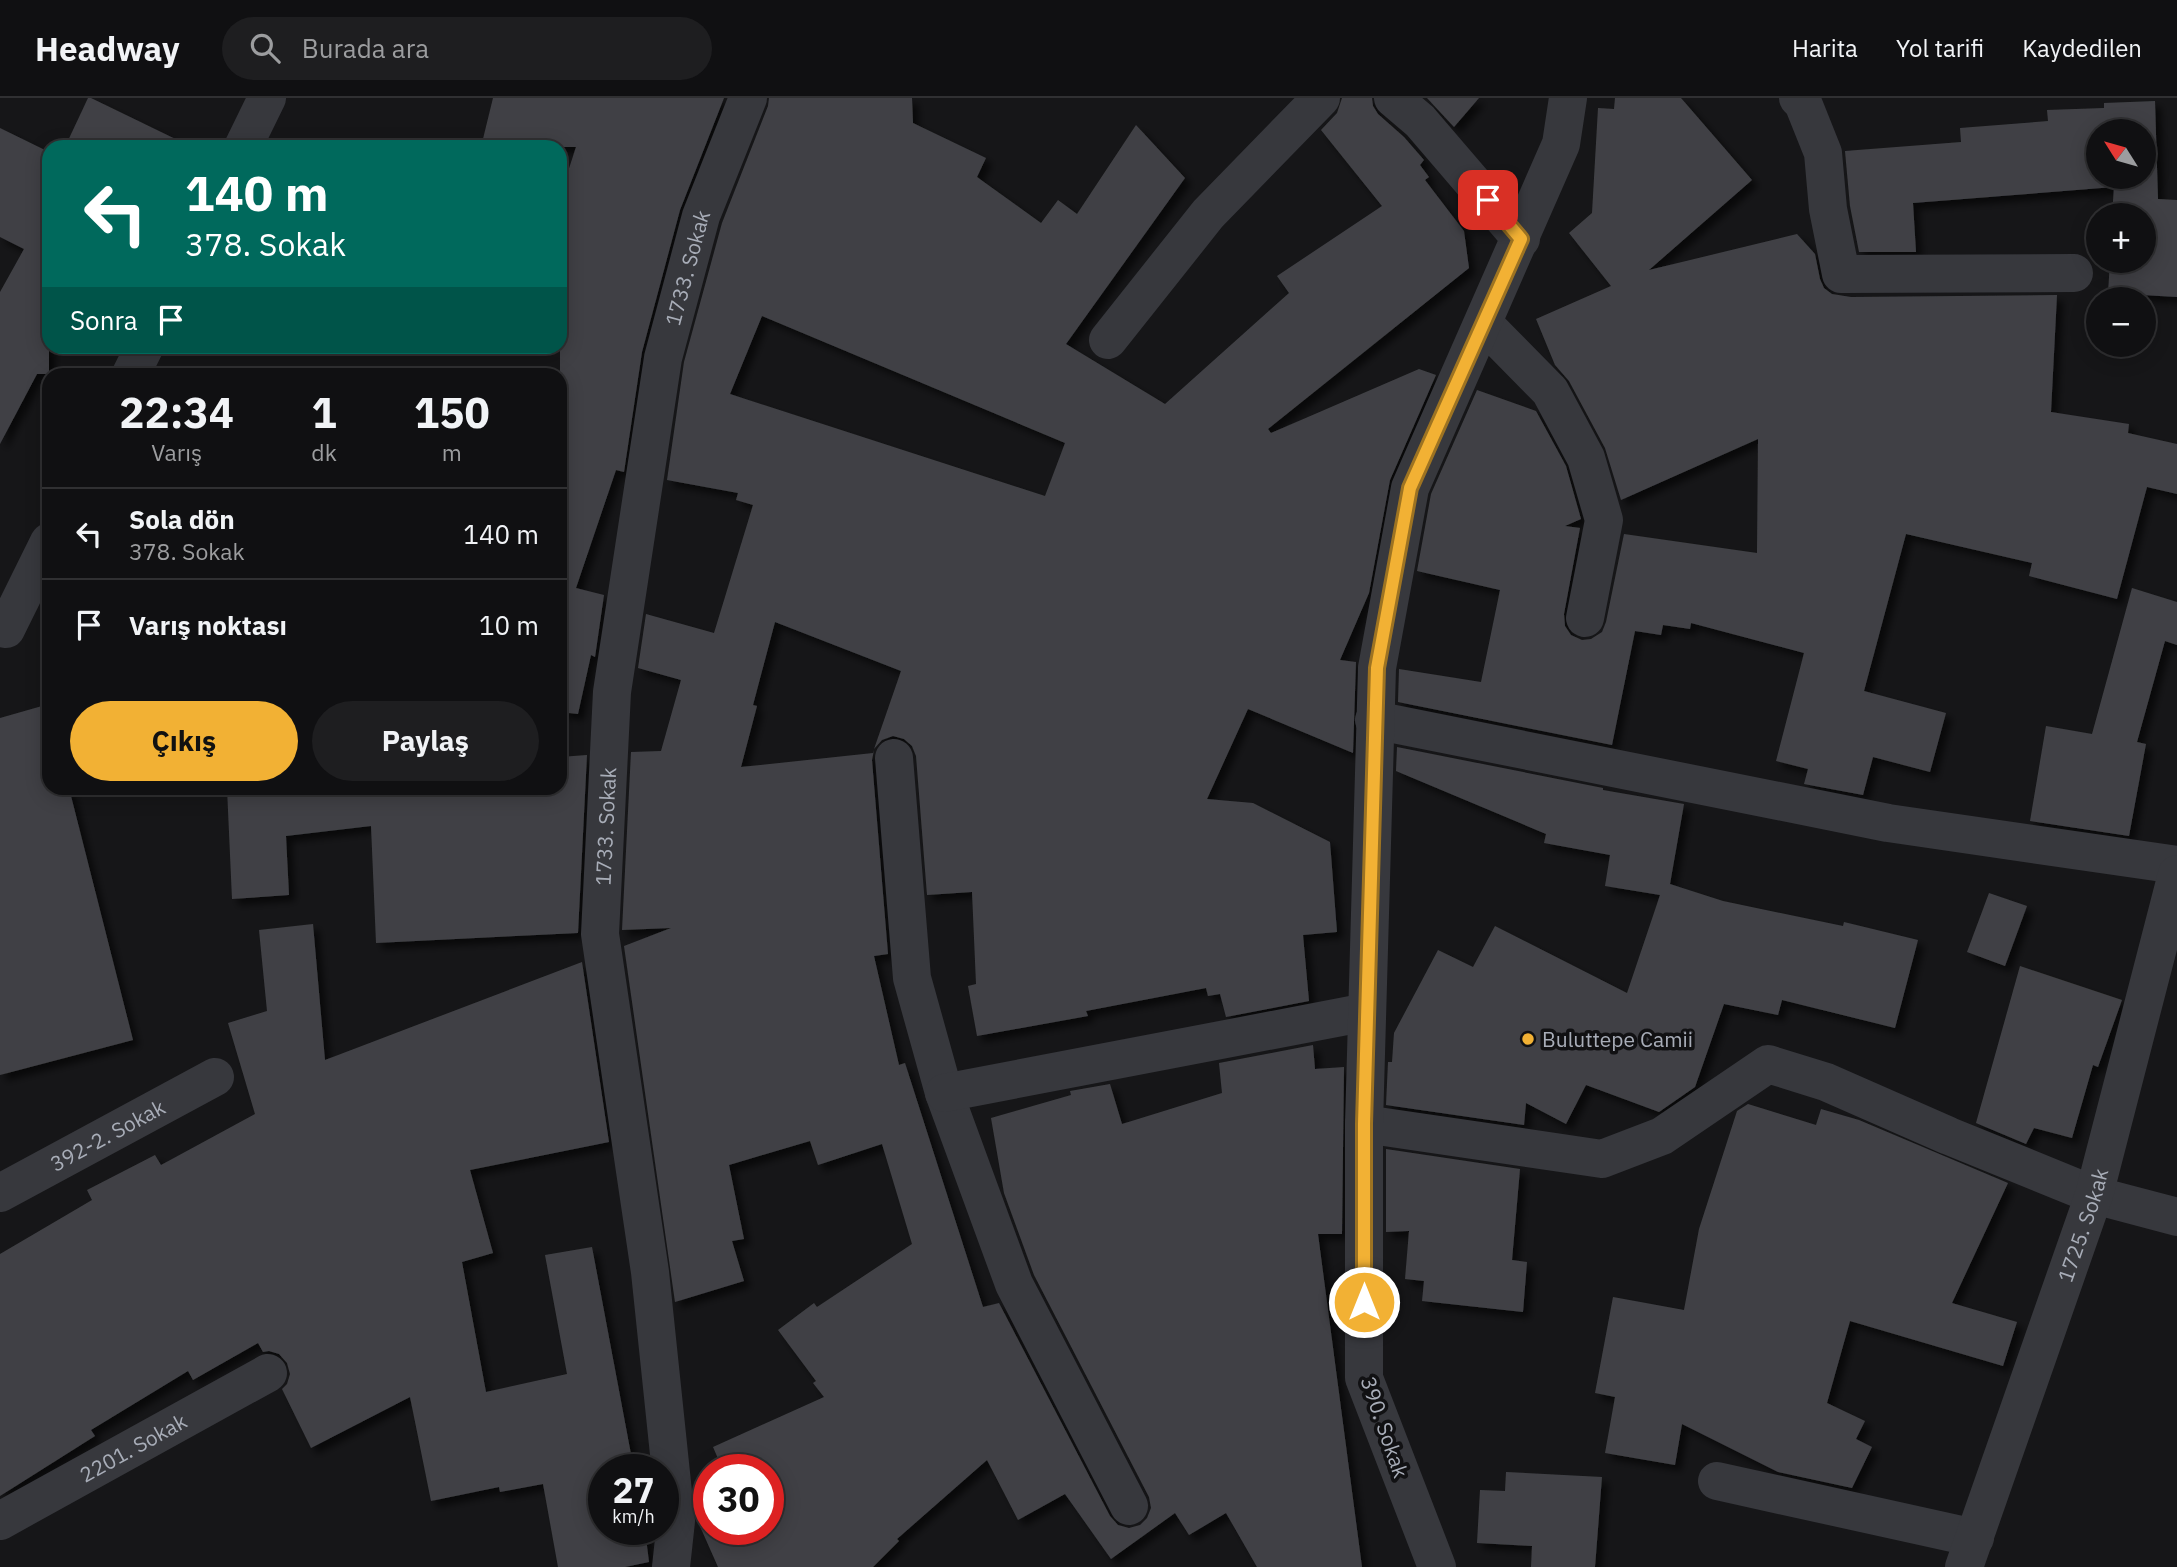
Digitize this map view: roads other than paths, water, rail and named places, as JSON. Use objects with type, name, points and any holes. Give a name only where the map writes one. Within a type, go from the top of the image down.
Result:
[{"type":"street","points":[[246,140],[267,98]]},
{"type":"street","name":"1733. Sokak","points":[[671,1567],[676,1521],[650,1272],[600,934],[612,692],[663,358],[701,216],[748,98]]},
{"type":"street","points":[[1108,340],[1208,214],[1321,98]]},
{"type":"street","points":[[1392,98],[1420,121],[1521,239]]},
{"type":"street","name":"390. Sokak","points":[[1437,1567],[1364,1378],[1364,1124],[1377,668],[1410,488],[1561,144],[1568,98]]},
{"type":"street","points":[[1798,98],[1823,153],[1828,209],[1841,274],[2074,272]]},
{"type":"street","points":[[1484,324],[1550,391],[1586,458],[1604,520],[1585,618]]},
{"type":"street","points":[[3,629],[42,555]]},
{"type":"street","points":[[1374,720],[1888,824],[2177,865]]},
{"type":"street","points":[[894,758],[912,978],[944,1093],[1014,1284],[1129,1506]]},
{"type":"street","name":"1725. Sokak","points":[[1969,1553],[2094,1195],[2177,874]]},
{"type":"street","points":[[944,1093],[1367,1012]]},
{"type":"street","points":[[1364,1124],[1602,1160],[1662,1136],[1768,1064],[1826,1082],[2094,1195],[2177,1217]]},
{"type":"street","name":"392-2. Sokak","points":[[0,1193],[215,1077]]},
{"type":"street","name":"2201. Sokak","points":[[0,1521],[268,1373]]},
{"type":"street","points":[[1717,1481],[1969,1553]]},
{"type":"place","name":"Buluttepe Camii","points":[[1528,1039]]}]
